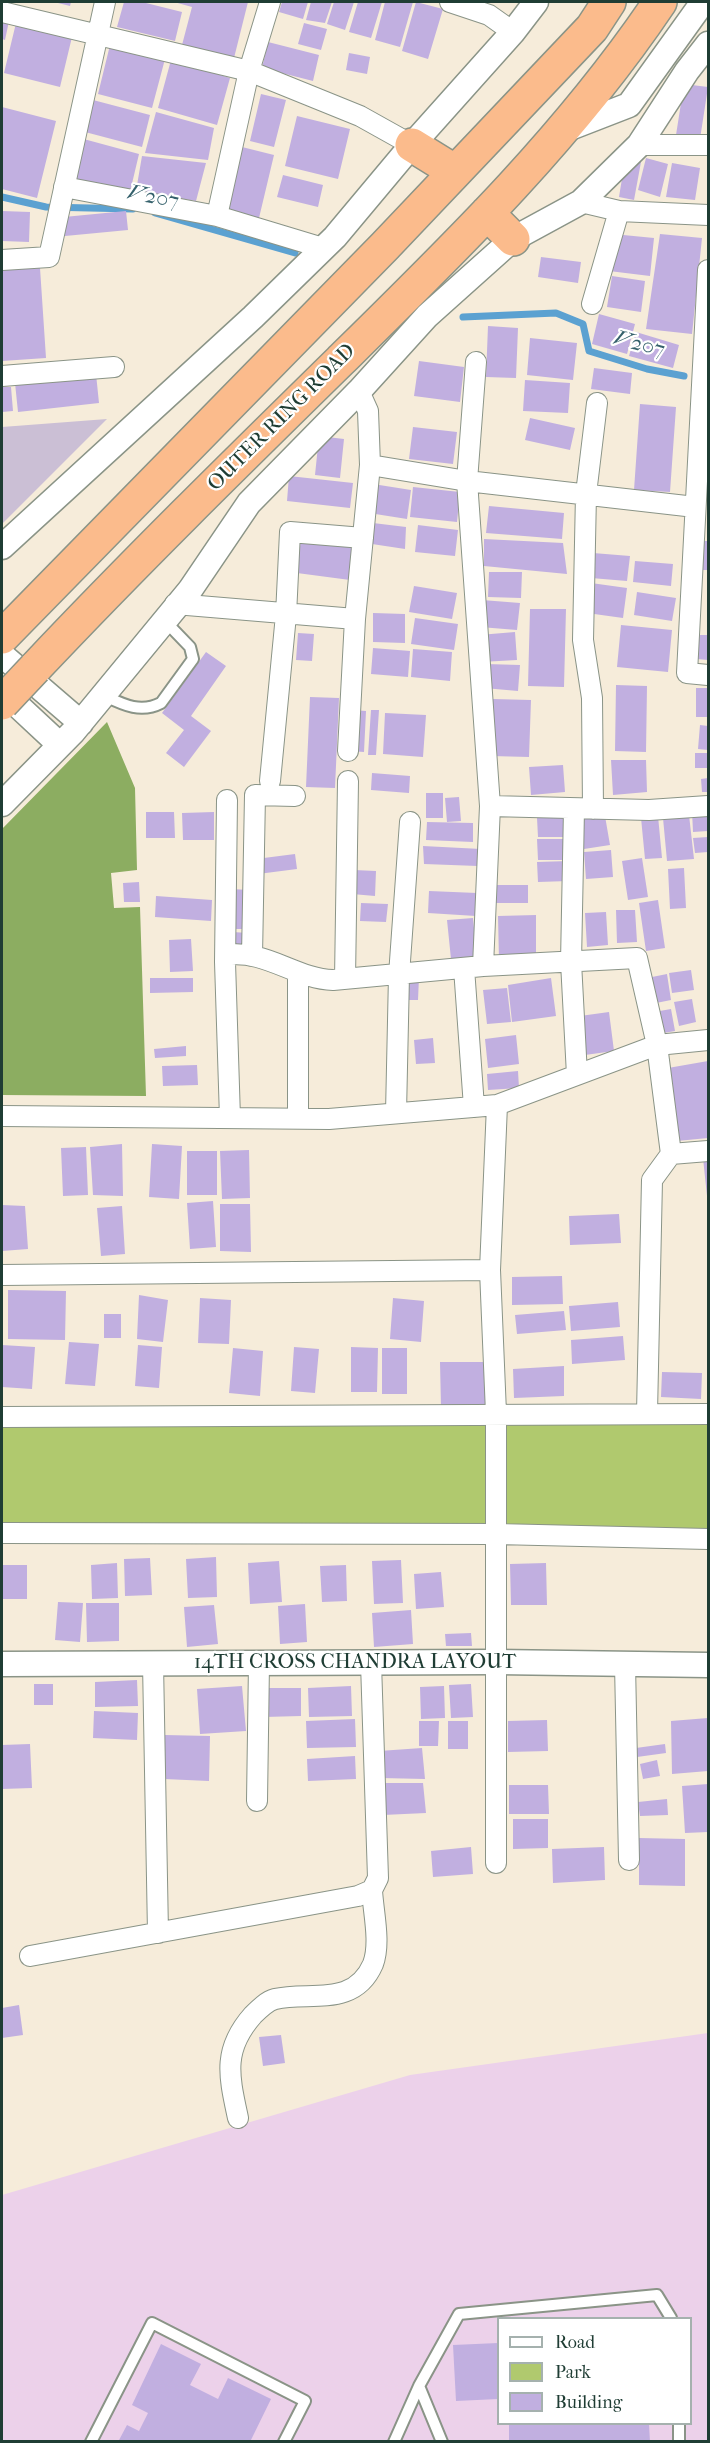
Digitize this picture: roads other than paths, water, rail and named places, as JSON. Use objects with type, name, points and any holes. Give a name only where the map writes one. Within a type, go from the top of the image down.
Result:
[{"type":"highway","name":"OUTER RING ROAD","points":[[2,703],[142,555],[446,257],[561,132],[627,50],[660,2]]},
{"type":"highway","points":[[4,640],[592,28],[605,4]]},
{"type":"highway","points":[[412,145],[454,171]]},
{"type":"highway","points":[[487,213],[513,239]]},
{"type":"street","points":[[2,260],[49,257],[105,2]]},
{"type":"street","points":[[217,216],[249,71],[270,2]]},
{"type":"street","points":[[450,2],[489,15],[513,32]]},
{"type":"street","points":[[2,547],[253,317],[316,255],[513,32],[536,2]]},
{"type":"street","points":[[561,132],[629,105],[703,2]]},
{"type":"street","points":[[2,12],[249,71],[360,116],[412,145]]},
{"type":"street","points":[[2,804],[81,723],[169,612],[190,590],[249,503],[447,297],[513,239],[580,202],[639,145],[687,71],[708,44]]},
{"type":"street","points":[[639,145],[708,145]]},
{"type":"street","points":[[63,191],[217,216],[316,255]]},
{"type":"street","points":[[580,202],[619,211],[708,215]]},
{"type":"street","points":[[592,304],[619,211]]},
{"type":"street","points":[[708,270],[695,507],[701,534],[687,673],[708,675]]},
{"type":"street","points":[[474,1107],[473,967],[490,806],[467,481],[476,362]]},
{"type":"street","points":[[2,376],[114,367]]},
{"type":"street","points":[[348,751],[355,619],[370,465],[368,411],[359,391]]},
{"type":"street","points":[[577,1075],[571,962],[592,698],[583,640],[586,494],[597,403]]},
{"type":"street","points":[[370,465],[467,481],[695,507]]},
{"type":"street","points":[[270,781],[286,615],[290,532],[363,538]]},
{"type":"street","points":[[169,612],[355,619]]},
{"type":"street","points":[[4,640],[81,723]]},
{"type":"street","points":[[2,691],[60,745]]},
{"type":"street","points":[[345,979],[348,781]]},
{"type":"street","points":[[252,956],[255,795],[295,796]]},
{"type":"street","points":[[227,800],[226,955],[230,1118]]},
{"type":"street","points":[[490,806],[649,810],[708,806]]},
{"type":"street","points":[[396,1113],[399,975],[410,822]]},
{"type":"street","points":[[226,955],[252,956],[323,980],[473,967],[637,958],[657,1045],[671,1154],[652,1180],[647,1413]]},
{"type":"street","points":[[298,972],[298,1118]]},
{"type":"street","points":[[2,1116],[298,1118],[497,1106],[657,1045],[708,1040]]},
{"type":"street","points":[[496,1863],[496,1413],[490,1270],[497,1106]]},
{"type":"street","points":[[671,1154],[708,1151]]},
{"type":"street","points":[[2,1275],[490,1270]]},
{"type":"street","points":[[2,1416],[708,1414]]},
{"type":"street","points":[[2,1533],[496,1534],[708,1539]]},
{"type":"street","name":"14TH CROSS CHANDRA LAYOUT","points":[[2,1664],[497,1662],[708,1665]]},
{"type":"street","points":[[153,1663],[158,1933]]},
{"type":"street","points":[[257,1801],[259,1663]]},
{"type":"street","points":[[238,2118],[229,2076],[232,2048],[241,2029],[260,2008],[274,1999],[315,1998],[346,1992],[365,1977],[373,1962],[375,1948],[372,1890],[378,1878],[371,1663]]},
{"type":"street","points":[[625,1664],[629,1860]]},
{"type":"street","points":[[30,1956],[358,1896],[372,1890]]},
{"type":"lane","points":[[103,694],[128,707],[138,708],[161,703],[193,659],[190,647],[169,612]]},
{"type":"lane","points":[[394,2442],[419,2386],[459,2314],[657,2295],[670,2317]]},
{"type":"lane","points":[[91,2442],[152,2323],[304,2401],[284,2442]]},
{"type":"lane","points":[[419,2386],[442,2442]]},
{"type":"lane","points":[[679,2425],[679,2442]]},
{"type":"waterway","name":"V207","points":[[2,197],[46,207],[133,209]]},
{"type":"waterway","name":"V207","points":[[155,213],[295,253]]},
{"type":"waterway","name":"V207","points":[[463,317],[556,313],[583,324],[589,351],[647,369],[684,376]]}]
